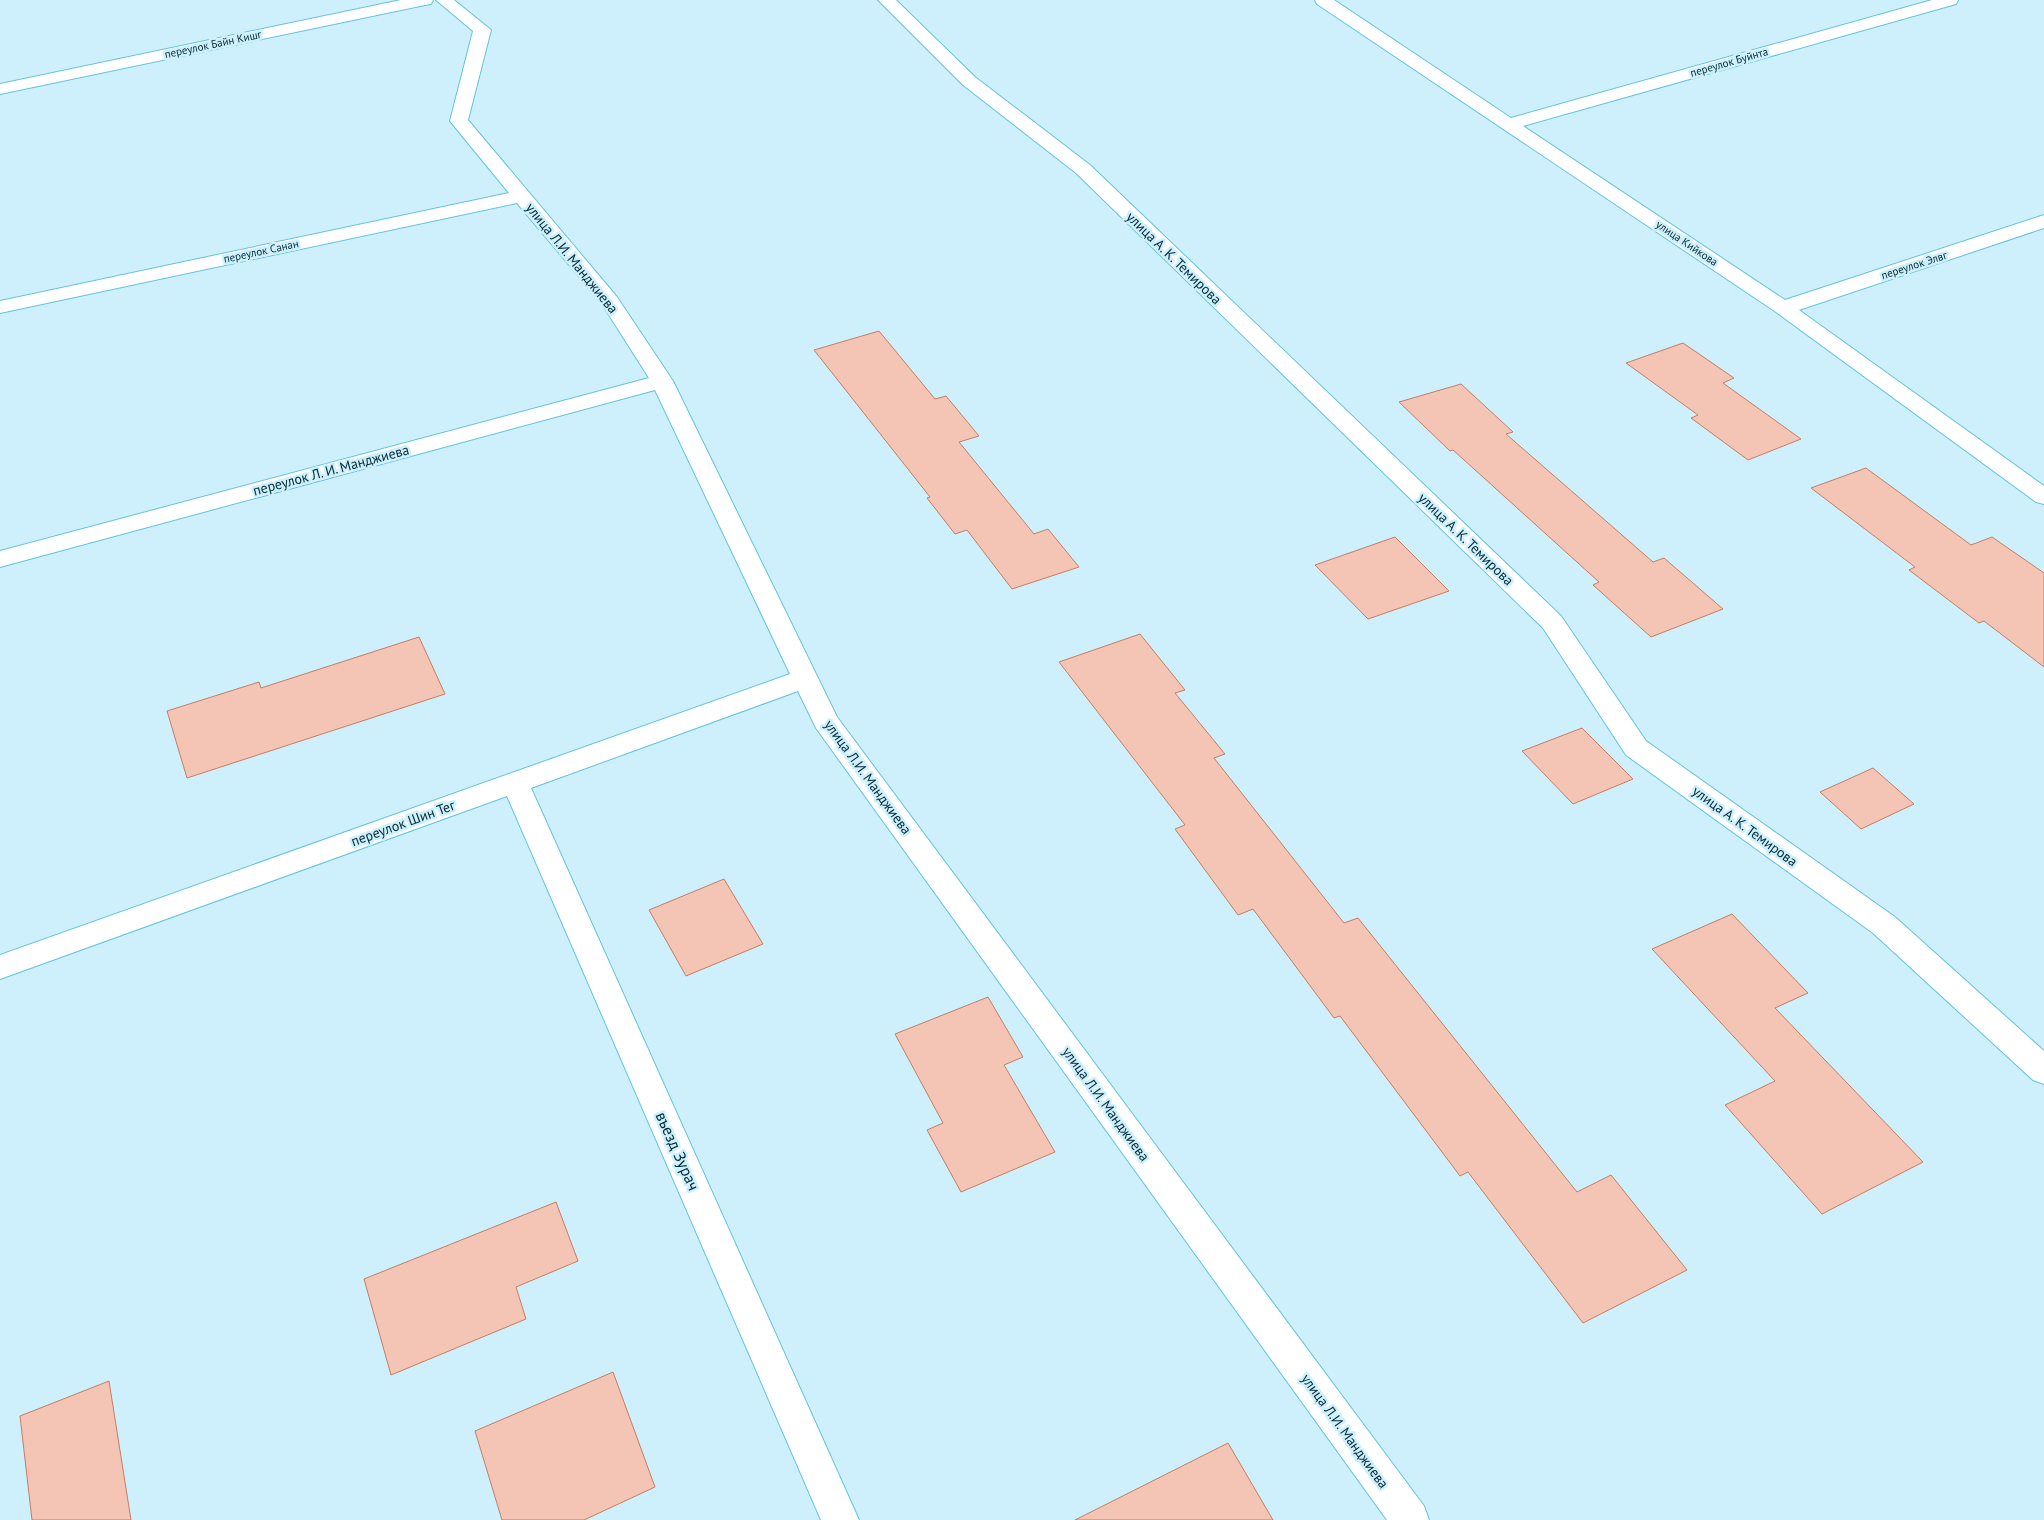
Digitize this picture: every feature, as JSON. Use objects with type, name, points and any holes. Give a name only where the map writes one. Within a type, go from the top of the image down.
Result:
[{"type":"street","name":"переулок Байн Кишг","points":[[0,89],[425,0]]},
{"type":"street","name":"улица Л.И. Манджиева","points":[[444,0],[482,30],[459,121],[610,301],[662,381],[826,721],[1410,1520]]},
{"type":"street","name":"улица А. К. Темирова","points":[[886,0],[969,81],[1083,169],[1552,622],[1636,748],[1884,925],[2044,1071]]},
{"type":"street","name":"улица Кийкова","points":[[1323,0],[1784,308],[2044,497]]},
{"type":"street","name":"переулок Буйнта","points":[[1509,124],[1950,0]]},
{"type":"street","name":"переулок Санан","points":[[0,307],[522,196]]},
{"type":"street","name":"переулок Элвг","points":[[1784,308],[2044,221]]},
{"type":"street","name":"переулок Л. И. Манджиева","points":[[0,558],[662,381]]},
{"type":"street","name":"переулок Шин Тег","points":[[0,967],[805,679]]},
{"type":"street","name":"въезд Зурач","points":[[516,782],[840,1520]]},
{"type":"building","points":[[879,331],[935,399],[946,396],[979,436],[959,442],[1034,534],[1048,529],[1079,567],[1012,589],[967,530],[955,534],[927,498],[930,497],[814,350]]},
{"type":"building","points":[[1683,343],[1734,378],[1723,383],[1801,439],[1748,460],[1691,418],[1698,415],[1626,363]]},
{"type":"building","points":[[1461,384],[1513,432],[1506,434],[1653,562],[1664,558],[1723,609],[1651,637],[1593,585],[1599,582],[1453,450],[1450,451],[1399,402]]},
{"type":"building","points":[[1866,468],[1971,545],[1992,537],[2044,573],[2044,667],[1984,621],[1979,623],[1909,570],[1915,567],[1811,488]]},
{"type":"building","points":[[1395,537],[1449,591],[1368,619],[1315,565]]},
{"type":"building","points":[[1140,634],[1185,690],[1175,693],[1225,754],[1214,758],[1344,923],[1358,918],[1577,1192],[1611,1175],[1687,1270],[1583,1323],[1468,1172],[1460,1176],[1340,1016],[1334,1018],[1253,909],[1238,915],[1175,829],[1185,825],[1059,662]]},
{"type":"building","points":[[419,637],[445,694],[187,778],[167,711],[259,682],[261,688]]},
{"type":"building","points":[[1582,728],[1633,779],[1573,804],[1522,751]]},
{"type":"building","points":[[1873,768],[1914,804],[1861,829],[1820,792]]},
{"type":"building","points":[[724,879],[763,944],[686,976],[649,910]]},
{"type":"building","points":[[1732,914],[1808,993],[1775,1008],[1923,1162],[1822,1214],[1725,1105],[1775,1081],[1652,949]]},
{"type":"building","points":[[988,997],[1023,1057],[1004,1065],[1055,1152],[961,1192],[927,1130],[943,1123],[895,1034]]},
{"type":"building","points":[[556,1202],[578,1261],[516,1287],[526,1319],[391,1375],[364,1279]]},
{"type":"building","points":[[613,1372],[655,1487],[584,1520],[502,1520],[475,1431]]},
{"type":"building","points":[[109,1381],[131,1520],[32,1520],[20,1416]]},
{"type":"building","points":[[1228,1443],[1273,1520],[1075,1520]]}]
